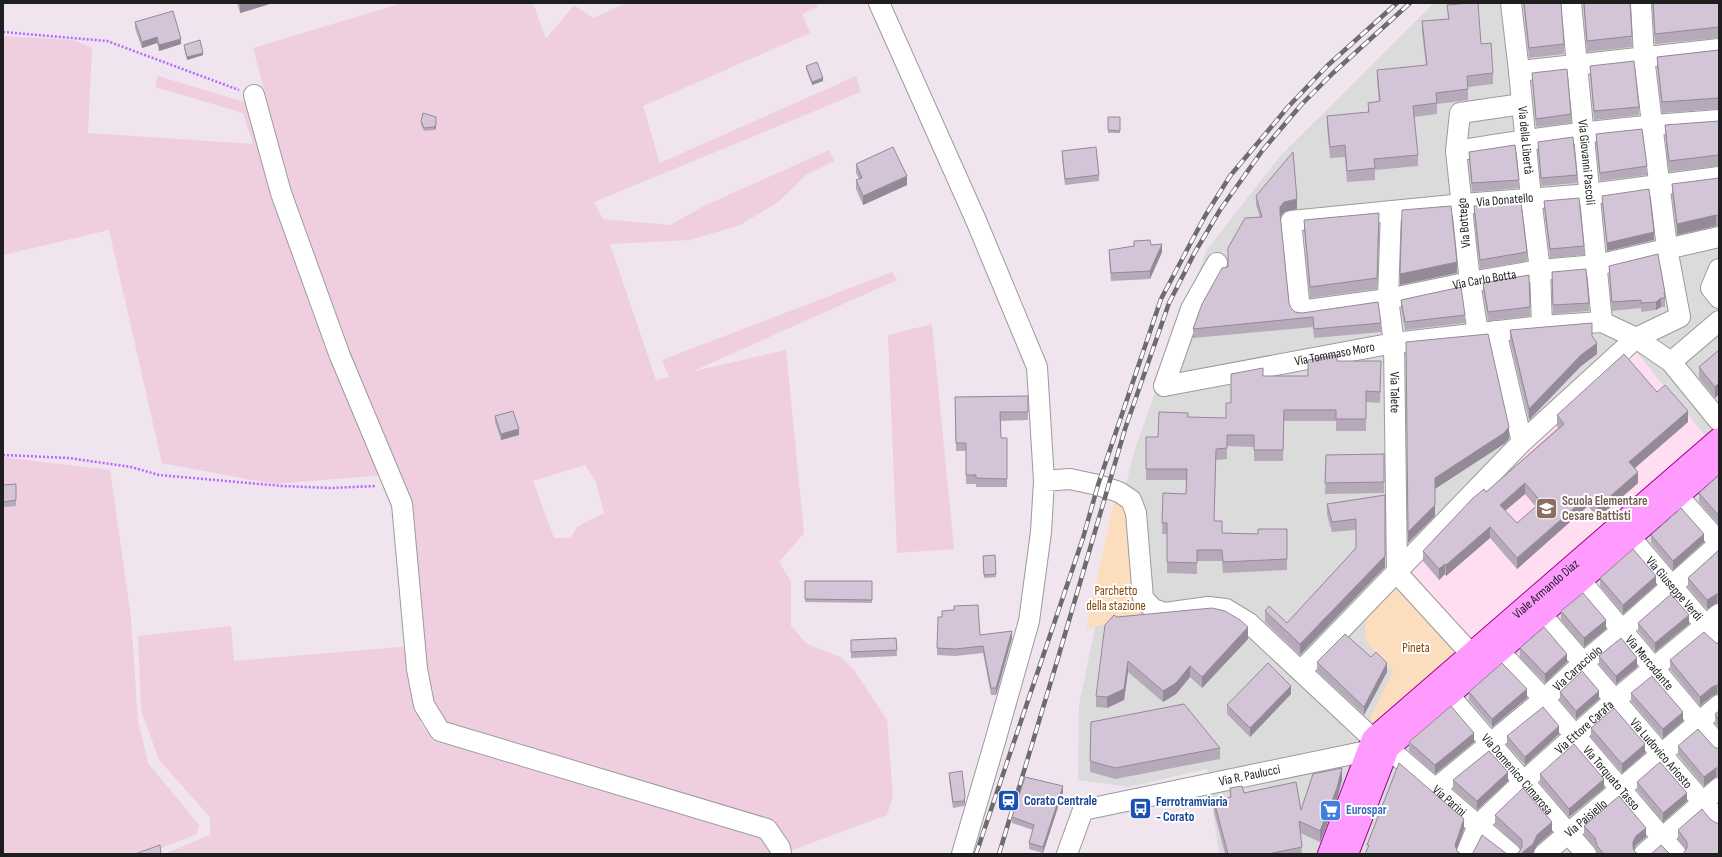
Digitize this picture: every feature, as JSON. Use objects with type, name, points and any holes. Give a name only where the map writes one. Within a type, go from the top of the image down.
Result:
[{"type":"main road","name":"Viale Armando Diaz","points":[[1376,746],[1471,654],[1719,439]]},
{"type":"main road","points":[[1329,854],[1376,746],[1448,694],[1719,460]]},
{"type":"main road","points":[[1347,854],[1376,746]]},
{"type":"street","points":[[879,3],[975,218],[1037,367],[1044,481],[1041,532],[1028,621],[962,854]]},
{"type":"street","name":"Via della Libertà","points":[[1511,3],[1526,139],[1530,198],[1540,270],[1542,326]]},
{"type":"street","name":"Via Giovanni Pascoli","points":[[1571,3],[1602,322]]},
{"type":"street","points":[[1301,671],[1522,442],[1636,338],[1680,317],[1667,248],[1654,125],[1644,57],[1641,3]]},
{"type":"street","points":[[1519,71],[1578,63],[1719,49]]},
{"type":"street","points":[[254,95],[281,193],[340,356],[402,504],[417,669],[424,705],[440,731],[767,830],[780,848],[781,854]]},
{"type":"street","name":"Via Bottego","points":[[1522,104],[1460,113],[1456,151],[1470,282],[1522,442]]},
{"type":"street","points":[[1456,151],[1526,139],[1584,134],[1654,125],[1719,120]]},
{"type":"street","name":"Via Donatello","points":[[1300,311],[1291,221],[1462,204],[1590,194],[1719,177]]},
{"type":"street","name":"Via Talete","points":[[1392,211],[1388,299],[1394,343],[1397,573]]},
{"type":"street","name":"Via Carlo Botta","points":[[1300,311],[1388,299],[1470,282],[1540,270],[1597,265],[1719,237]]},
{"type":"street","name":"Via Tommaso Moro","points":[[1217,263],[1191,309],[1164,386],[1394,343],[1542,326],[1602,322],[1636,338],[1671,362],[1719,421]]},
{"type":"street","points":[[1719,269],[1711,288],[1719,298]]},
{"type":"street","points":[[1671,362],[1719,321]]},
{"type":"street","name":"Via Parini","points":[[1044,481],[1070,479],[1098,485],[1119,492],[1131,500],[1136,513],[1143,598],[1153,610],[1165,613],[1208,607],[1226,610],[1250,623],[1301,671],[1376,746],[1435,789],[1511,854]]},
{"type":"street","points":[[1678,496],[1719,543]]},
{"type":"street","name":"Via Giuseppe Verdi","points":[[1630,537],[1672,586],[1712,620],[1719,641]]},
{"type":"street","name":"Via Caracciolo","points":[[1435,789],[1544,699],[1719,543]]},
{"type":"street","points":[[1397,573],[1471,654]]},
{"type":"street","name":"Via Mercadante","points":[[1580,580],[1621,631],[1719,746]]},
{"type":"street","name":"Via Ludovico Ariosto","points":[[1541,614],[1719,821]]},
{"type":"street","name":"Via Ettore Carafa","points":[[1466,854],[1478,825],[1523,782],[1615,700],[1712,620]]},
{"type":"street","name":"Via Torquato Tasso","points":[[1498,650],[1544,699],[1676,854]]},
{"type":"street","name":"Via Domenico Cimarosa","points":[[1448,694],[1586,854]]},
{"type":"street","name":"Via Paisiello","points":[[1544,854],[1719,705]]},
{"type":"street","name":"Via R. Paulucci","points":[[1067,854],[1083,810],[1376,746]]},
{"type":"street","points":[[1644,854],[1719,788]]},
{"type":"path","points":[[3,32],[107,41],[254,95]]},
{"type":"path","points":[[3,455],[69,458],[131,467],[159,475],[282,486],[330,488],[394,484]]},
{"type":"shaded area","points":[[402,3],[533,3],[546,39],[574,5],[593,18],[627,3],[816,3],[818,7],[802,14],[810,33],[643,106],[660,163],[856,76],[861,92],[594,202],[603,219],[670,225],[706,205],[829,150],[834,161],[806,175],[778,202],[740,225],[690,240],[610,244],[656,380],[669,377],[662,360],[892,272],[897,280],[691,372],[786,350],[804,533],[779,562],[791,582],[791,626],[807,644],[842,658],[854,670],[887,720],[893,796],[887,815],[787,852],[775,830],[436,724],[427,695],[403,492],[308,255],[253,48]],"holes":[[[585,465],[596,482],[604,513],[577,527],[571,538],[554,538],[533,481]]]},
{"type":"shaded area","points":[[1434,3],[1719,3],[1719,854],[1219,854],[1207,769],[1129,787],[1078,780],[1079,705],[1117,520],[1135,449],[1206,251],[1281,155]]},
{"type":"shaded area","points":[[3,36],[73,40],[92,48],[88,133],[253,144],[243,113],[155,87],[158,76],[251,104],[385,475],[274,484],[162,463],[109,230],[3,255]]},
{"type":"shaded area","points":[[932,324],[954,549],[897,553],[888,335]]},
{"type":"shaded area","name":"Scuola Elementare Cesare Battisti","points":[[1636,352],[1708,439],[1471,644],[1410,569],[1521,448]]},
{"type":"shaded area","points":[[3,457],[110,470],[131,618],[138,720],[148,763],[199,825],[197,834],[146,854],[3,854]]},
{"type":"shaded area","points":[[231,626],[234,661],[413,646],[420,722],[433,741],[770,838],[779,854],[164,854],[210,835],[210,817],[159,760],[141,710],[138,636]]},
{"type":"green space","name":"Parchetto della stazione","points":[[1114,502],[1128,506],[1140,616],[1086,629]]},
{"type":"green space","name":"Pineta","points":[[1402,583],[1465,652],[1380,729],[1370,719],[1393,672],[1365,640],[1366,616]]},
{"type":"building","points":[[1478,3],[1481,44],[1491,43],[1493,73],[1467,76],[1468,89],[1436,93],[1437,103],[1413,106],[1418,155],[1374,159],[1375,168],[1347,171],[1345,145],[1330,147],[1327,116],[1369,112],[1368,103],[1380,101],[1377,70],[1427,65],[1422,21],[1449,19],[1447,5]]},
{"type":"building","points":[[1524,3],[1561,3],[1564,44],[1529,48]]},
{"type":"building","points":[[1584,3],[1630,3],[1632,36],[1587,41]]},
{"type":"building","points":[[1653,3],[1719,3],[1719,27],[1655,34]]},
{"type":"building","points":[[173,11],[181,39],[159,45],[157,37],[142,42],[135,22]]},
{"type":"building","points":[[200,40],[203,53],[187,57],[184,45]]},
{"type":"building","points":[[1719,50],[1719,98],[1662,102],[1657,57]]},
{"type":"building","points":[[1634,61],[1639,107],[1594,111],[1590,66]]},
{"type":"building","points":[[817,62],[823,78],[812,82],[806,66]]},
{"type":"building","points":[[1567,69],[1571,114],[1536,119],[1532,73]]},
{"type":"building","points":[[423,113],[436,117],[436,125],[434,127],[424,128],[421,121]]},
{"type":"building","points":[[1108,117],[1120,117],[1120,131],[1108,130]]},
{"type":"building","points":[[1719,121],[1719,155],[1669,161],[1665,125]]},
{"type":"building","points":[[1642,129],[1647,166],[1600,173],[1596,134]]},
{"type":"building","points":[[1573,137],[1577,175],[1541,178],[1538,142]]},
{"type":"building","points":[[1515,145],[1519,180],[1472,183],[1469,152]]},
{"type":"building","points":[[893,147],[907,176],[863,196],[856,180],[862,178],[856,164]]},
{"type":"building","points":[[1096,147],[1099,175],[1065,179],[1062,151]]},
{"type":"building","points":[[1293,152],[1297,199],[1284,202],[1280,207],[1289,303],[1291,308],[1295,312],[1302,313],[1378,302],[1381,323],[1314,329],[1313,317],[1193,329],[1202,304],[1222,268],[1228,267],[1228,248],[1245,218],[1262,217],[1256,196]]},
{"type":"building","points":[[1719,178],[1719,216],[1716,215],[1677,224],[1672,184]]},
{"type":"building","points":[[1649,189],[1654,232],[1607,243],[1602,196]]},
{"type":"building","points":[[1579,198],[1584,246],[1550,249],[1544,201]]},
{"type":"building","points":[[1521,203],[1527,252],[1480,260],[1474,206]]},
{"type":"building","points":[[1451,206],[1457,262],[1400,274],[1402,210]]},
{"type":"building","points":[[1379,213],[1377,278],[1310,287],[1304,220]]},
{"type":"building","points":[[1150,240],[1151,245],[1162,244],[1150,271],[1111,273],[1109,250],[1134,246],[1134,241]]},
{"type":"building","points":[[1658,254],[1665,298],[1661,298],[1656,302],[1641,303],[1641,300],[1612,302],[1609,266]]},
{"type":"building","points":[[1586,269],[1589,303],[1553,305],[1552,272]]},
{"type":"building","points":[[1529,275],[1530,307],[1488,312],[1483,283]]},
{"type":"building","points":[[1461,287],[1465,315],[1405,322],[1401,300]]},
{"type":"building","points":[[1592,323],[1592,336],[1597,343],[1581,355],[1529,409],[1510,330]]},
{"type":"building","points":[[1488,334],[1509,427],[1504,433],[1435,478],[1435,505],[1408,532],[1406,342]]},
{"type":"building","points":[[1719,350],[1719,383],[1715,387],[1699,367]]},
{"type":"building","points":[[1624,354],[1657,392],[1665,385],[1688,411],[1629,462],[1638,472],[1598,507],[1588,496],[1517,558],[1490,527],[1446,565],[1445,564],[1439,569],[1423,551],[1473,498],[1484,489],[1486,492],[1564,424],[1557,415]],"holes":[[[1525,483],[1541,502],[1517,523],[1500,505]]]},
{"type":"building","points":[[1337,355],[1337,361],[1381,361],[1380,392],[1366,391],[1366,419],[1336,419],[1336,410],[1284,410],[1283,450],[1254,450],[1254,435],[1227,435],[1227,448],[1216,449],[1214,521],[1222,521],[1222,533],[1258,534],[1258,529],[1287,529],[1287,559],[1223,562],[1222,550],[1197,550],[1197,563],[1167,562],[1167,523],[1162,523],[1163,493],[1186,494],[1187,469],[1146,469],[1146,437],[1158,437],[1159,412],[1188,413],[1188,417],[1226,418],[1226,403],[1231,403],[1231,374],[1263,368],[1263,376],[1308,376],[1308,360]]},
{"type":"building","points":[[1028,396],[1028,412],[1000,412],[1001,438],[1007,438],[1007,479],[976,478],[976,475],[966,475],[966,443],[956,443],[955,397]]},
{"type":"building","points":[[513,411],[519,429],[501,434],[495,416]]},
{"type":"building","points":[[1384,454],[1384,482],[1325,483],[1326,455]]},
{"type":"building","points":[[1719,475],[1719,516],[1699,493]]},
{"type":"building","points":[[16,484],[16,500],[3,502],[3,485]]},
{"type":"building","points":[[1385,495],[1385,556],[1300,644],[1265,611],[1269,606],[1287,623],[1356,548],[1356,519],[1332,522],[1327,504]]},
{"type":"building","points":[[1681,508],[1704,534],[1673,561],[1651,535]]},
{"type":"building","points":[[1633,549],[1656,576],[1623,605],[1600,578]]},
{"type":"building","points":[[1719,550],[1719,594],[1707,600],[1688,578]]},
{"type":"building","points":[[995,555],[996,574],[984,575],[983,556]]},
{"type":"building","points":[[805,581],[872,581],[872,600],[805,599]]},
{"type":"building","points":[[1583,593],[1606,620],[1584,638],[1561,611]]},
{"type":"building","points":[[1671,594],[1689,615],[1655,643],[1638,623]]},
{"type":"building","points":[[978,605],[980,635],[1012,631],[996,688],[991,688],[983,646],[955,649],[937,648],[938,617],[942,617],[942,611],[954,610],[954,606]]},
{"type":"building","points":[[1212,608],[1225,611],[1248,627],[1202,677],[1190,666],[1176,683],[1163,691],[1128,661],[1124,689],[1107,697],[1096,696],[1105,625],[1114,615],[1117,617]]},
{"type":"building","points":[[1544,627],[1567,654],[1545,674],[1520,648]]},
{"type":"building","points":[[1704,632],[1716,643],[1719,643],[1719,685],[1712,687],[1700,697],[1670,660]]},
{"type":"building","points":[[1345,634],[1371,657],[1376,652],[1387,663],[1364,707],[1317,662]]},
{"type":"building","points":[[896,638],[897,650],[851,652],[851,640]]},
{"type":"building","points":[[1621,638],[1637,658],[1616,676],[1599,656]]},
{"type":"building","points":[[1268,663],[1291,686],[1250,728],[1227,705]]},
{"type":"building","points":[[1502,663],[1527,689],[1492,719],[1469,692]]},
{"type":"building","points":[[1582,671],[1599,691],[1576,711],[1560,692]]},
{"type":"building","points":[[1652,676],[1683,712],[1663,729],[1631,693]]},
{"type":"building","points":[[1184,704],[1220,748],[1115,768],[1090,761],[1091,722]]},
{"type":"building","points":[[1451,706],[1474,733],[1435,765],[1409,742]]},
{"type":"building","points":[[1543,707],[1559,726],[1525,757],[1507,736]]},
{"type":"building","points":[[1614,708],[1645,744],[1622,764],[1591,728]]},
{"type":"building","points":[[1719,711],[1719,720],[1715,714]]},
{"type":"building","points":[[1698,729],[1715,748],[1719,748],[1719,768],[1716,768],[1704,777],[1678,746]]},
{"type":"building","points":[[1574,744],[1604,779],[1569,809],[1540,774]]},
{"type":"building","points":[[1489,751],[1508,772],[1477,801],[1453,780]]},
{"type":"building","points":[[1660,762],[1687,793],[1663,813],[1637,782]]},
{"type":"building","points":[[1399,763],[1464,819],[1455,845],[1457,851],[1461,854],[1365,854],[1369,845],[1367,845]]},
{"type":"building","points":[[1342,768],[1337,788],[1320,831],[1299,821],[1302,847],[1268,854],[1228,854],[1214,801],[1231,797],[1230,788],[1242,786],[1244,793],[1296,782],[1301,810],[1313,774]]},
{"type":"building","points":[[962,771],[965,796],[964,801],[953,802],[949,773]]},
{"type":"building","points":[[1025,777],[1063,786],[1043,847],[1029,843],[1034,825],[1012,817]]},
{"type":"building","points":[[1523,788],[1552,822],[1537,835],[1533,844],[1523,852],[1523,854],[1516,854],[1522,847],[1522,840],[1495,815]]},
{"type":"building","points":[[1619,796],[1646,828],[1636,836],[1633,842],[1633,848],[1638,854],[1604,854],[1597,846],[1595,838],[1584,826]]},
{"type":"building","points":[[1702,809],[1710,819],[1716,823],[1719,823],[1719,854],[1683,854],[1687,848],[1687,842],[1678,830]]},
{"type":"building","points":[[1482,835],[1507,854],[1471,854],[1473,853]]},
{"type":"building","points":[[160,845],[161,854],[135,854]]},
{"type":"building","points":[[1661,845],[1670,854],[1651,854]]},
{"type":"railway","points":[[976,854],[1083,538],[1098,485],[1161,299],[1205,216],[1230,176],[1288,107],[1327,66],[1397,3]]},
{"type":"railway","points":[[999,854],[1125,429],[1169,303],[1195,252],[1220,210],[1262,151],[1301,105],[1333,73],[1410,3]]},
{"type":"place","name":"Scuola Elementare Cesare Battisti","points":[[1547,508]]},
{"type":"place","name":"Corato Centrale","points":[[1008,801]]},
{"type":"place","name":"Ferrotramviaria - Corato","points":[[1140,809]]},
{"type":"place","name":"Eurospar","points":[[1330,810]]}]
